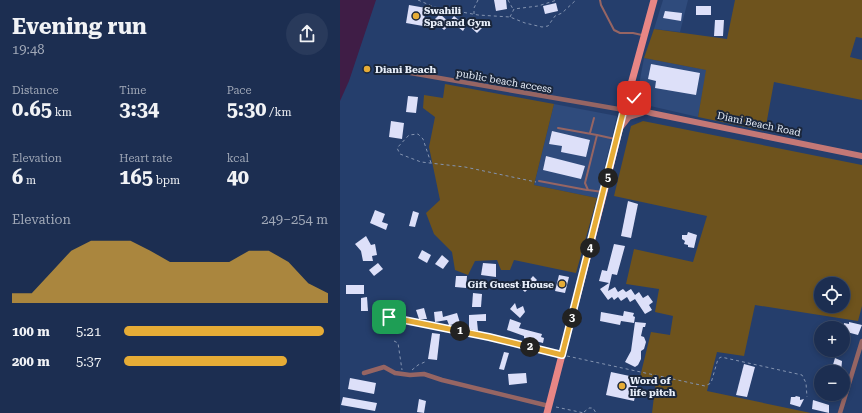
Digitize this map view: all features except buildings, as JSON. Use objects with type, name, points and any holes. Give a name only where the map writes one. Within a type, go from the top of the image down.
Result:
[{"type":"main road","points":[[548,410],[620,129],[624,108],[654,0]]},
{"type":"main road","points":[[620,129],[623,123],[630,117],[642,111],[634,98],[631,86]]},
{"type":"main road","name":"Diani Beach Road","points":[[624,108],[862,156]]},
{"type":"street","name":"public beach access","points":[[382,68],[500,90],[615,108],[624,108]]},
{"type":"street","points":[[389,317],[489,337],[562,355]]},
{"type":"street","points":[[840,413],[862,341]]},
{"type":"street","points":[[364,373],[384,367],[395,373],[410,375],[429,374],[442,380],[548,410]]},
{"type":"lane","points":[[600,0],[601,5],[614,30],[620,33],[632,33],[645,36]]},
{"type":"lane","points":[[590,133],[594,118]]},
{"type":"lane","points":[[558,128],[590,133],[617,140]]},
{"type":"lane","points":[[588,190],[585,183],[596,135]]},
{"type":"lane","points":[[539,181],[604,192]]},
{"type":"path","points":[[418,0],[434,7],[474,14],[510,17],[542,27],[548,26],[555,16],[562,13],[576,0]]},
{"type":"path","points":[[474,14],[474,8],[478,0]]},
{"type":"path","points":[[508,0],[513,10],[510,17]]},
{"type":"path","points":[[513,10],[538,6],[557,0]]},
{"type":"path","points":[[431,163],[423,139],[418,134],[409,135],[397,148],[400,154],[421,162],[465,167],[542,183]]},
{"type":"path","points":[[394,341],[398,343],[400,349],[403,374]]},
{"type":"path","points":[[562,355],[705,386],[711,383],[718,359],[721,357],[802,375],[806,384],[807,397]]},
{"type":"path","points":[[410,375],[410,371],[427,361]]},
{"type":"path","points":[[548,410],[584,413],[589,408],[593,408],[596,413]]},
{"type":"shaded area","points":[[340,0],[376,0],[349,81],[340,101]]},
{"type":"shaded area","points":[[663,0],[688,0],[680,32],[654,29]]},
{"type":"shaded area","points":[[735,0],[862,0],[862,38],[856,37],[850,57],[862,60],[862,100],[774,82],[765,131],[698,117],[706,70],[644,58],[654,29],[727,39]]},
{"type":"shaded area","points":[[644,58],[707,70],[698,117],[646,105],[641,99],[638,90]]},
{"type":"shaded area","points":[[445,84],[554,104],[534,185],[597,198],[576,273],[514,260],[510,270],[501,270],[497,260],[475,261],[468,275],[455,270],[452,252],[434,234],[426,213],[440,200],[429,147],[435,117],[423,108],[424,95],[443,98]]},
{"type":"shaded area","points":[[554,104],[617,116],[597,198],[534,185]]},
{"type":"shaded area","points":[[643,121],[862,165],[862,306],[858,321],[755,305],[744,356],[717,352],[707,391],[811,413],[652,413],[656,380],[640,377],[651,332],[670,335],[673,316],[655,312],[659,289],[626,284],[634,249],[693,262],[707,216],[614,196],[631,126]]},
{"type":"place","name":"Swahili Spa and Gym","points":[[416,16]]},
{"type":"place","name":"Diani Beach","points":[[367,69]]},
{"type":"place","name":"Gift Guest House","points":[[562,284]]},
{"type":"place","name":"Word of life pitch","points":[[622,386]]},
{"type":"route","points":[[389,317],[489,337],[562,355],[625,105],[642,110],[634,98]]}]
